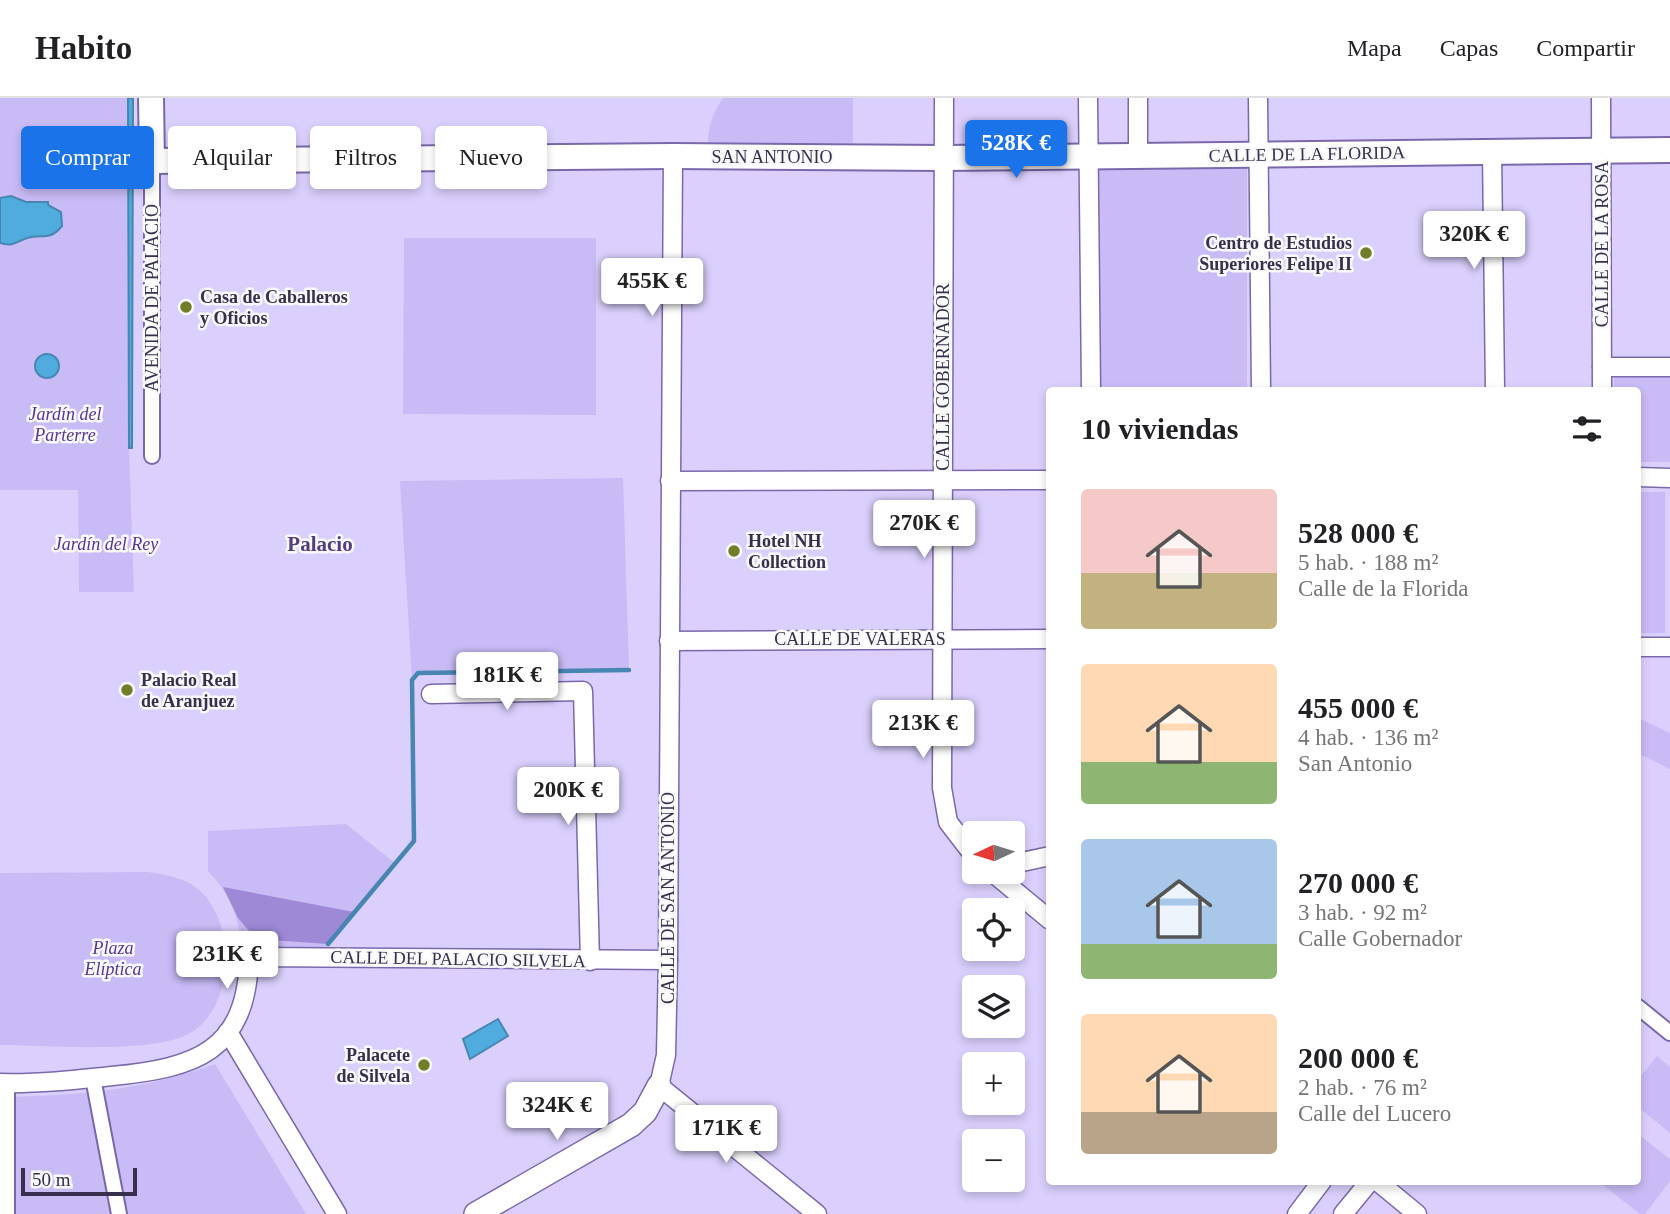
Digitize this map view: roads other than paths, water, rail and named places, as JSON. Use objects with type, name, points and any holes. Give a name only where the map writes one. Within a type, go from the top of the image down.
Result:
[{"type":"main road","name":"AVENIDA DE PALACIO","points":[[151,98],[151,126]]},
{"type":"main road","name":"CALLE DE LA FLORIDA","points":[[944,158],[1670,150]]},
{"type":"main road","name":"SAN ANTONIO","points":[[154,161],[673,156],[944,158]]},
{"type":"street","name":"CALLE GOBERNADOR","points":[[944,98],[944,807],[956,835],[962,842]]},
{"type":"street","points":[[1088,98],[1091,387]]},
{"type":"street","points":[[1138,98],[1138,156]]},
{"type":"street","points":[[1258,98],[1261,387]]},
{"type":"street","name":"CALLE DE LA ROSA","points":[[1601,98],[1602,387]]},
{"type":"street","points":[[1492,151],[1494,387]]},
{"type":"street","points":[[673,156],[670,481],[1046,480]]},
{"type":"street","name":"AVENIDA DE PALACIO","points":[[152,189],[152,456]]},
{"type":"street","points":[[1602,367],[1670,368]]},
{"type":"street","points":[[1641,477],[1670,478]]},
{"type":"street","name":"CALLE DE SAN ANTONIO","points":[[476,1214],[631,1125],[645,1112],[659,1086],[666,1055],[668,960],[670,481]]},
{"type":"street","name":"CALLE DE VALERAS","points":[[669,641],[1046,639]]},
{"type":"street","points":[[1641,647],[1670,647]]},
{"type":"street","points":[[430,694],[583,691],[590,961]]},
{"type":"street","points":[[1026,861],[1046,857]]},
{"type":"street","points":[[1006,884],[1046,917]]},
{"type":"street","name":"CALLE DEL PALACIO SILVELA","points":[[228,1032],[243,1009],[248,957],[668,960]]},
{"type":"street","points":[[1641,1009],[1670,1033]]},
{"type":"street","points":[[7,1214],[3,1083],[93,1079],[160,1071],[188,1064],[212,1049],[228,1032],[337,1214]]},
{"type":"street","points":[[93,1079],[119,1214]]},
{"type":"street","points":[[659,1086],[817,1214]]},
{"type":"street","points":[[1297,1214],[1319,1185]]},
{"type":"street","points":[[1343,1214],[1367,1185]]},
{"type":"street","points":[[1382,1185],[1417,1214]]},
{"type":"water","points":[[128,98],[133,98],[133,126],[128,126]]},
{"type":"water","points":[[128,189],[133,189],[132,448],[129,448]]},
{"type":"water","points":[[11,196],[26,202],[48,202],[48,205],[61,212],[62,226],[49,236],[27,238],[11,244],[0,243],[0,198]]},
{"type":"water","points":[[47,354],[56,357],[59,366],[56,375],[47,378],[38,375],[35,366],[38,357]]},
{"type":"water","points":[[498,1019],[508,1036],[470,1059],[463,1039]]},
{"type":"waterway","points":[[328,944],[414,841],[412,680],[418,673],[629,670]]},
{"type":"place","name":"Centro de Estudios Superiores Felipe II","points":[[1366,253]]},
{"type":"place","name":"Casa de Caballeros y Oficios","points":[[186,307]]},
{"type":"place","name":"Hotel NH Collection","points":[[734,551]]},
{"type":"place","name":"Palacio Real de Aranjuez","points":[[127,690]]},
{"type":"place","name":"Palacete de Silvela","points":[[424,1065]]},
{"type":"district","name":"Palacio","points":[[320,544]]},
{"type":"park label","name":"Jardín del Parterre","points":[[65,424]]},
{"type":"park label","name":"Jardín del Rey","points":[[106,544]]},
{"type":"park label","name":"Plaza Elíptica","points":[[113,958]]}]
